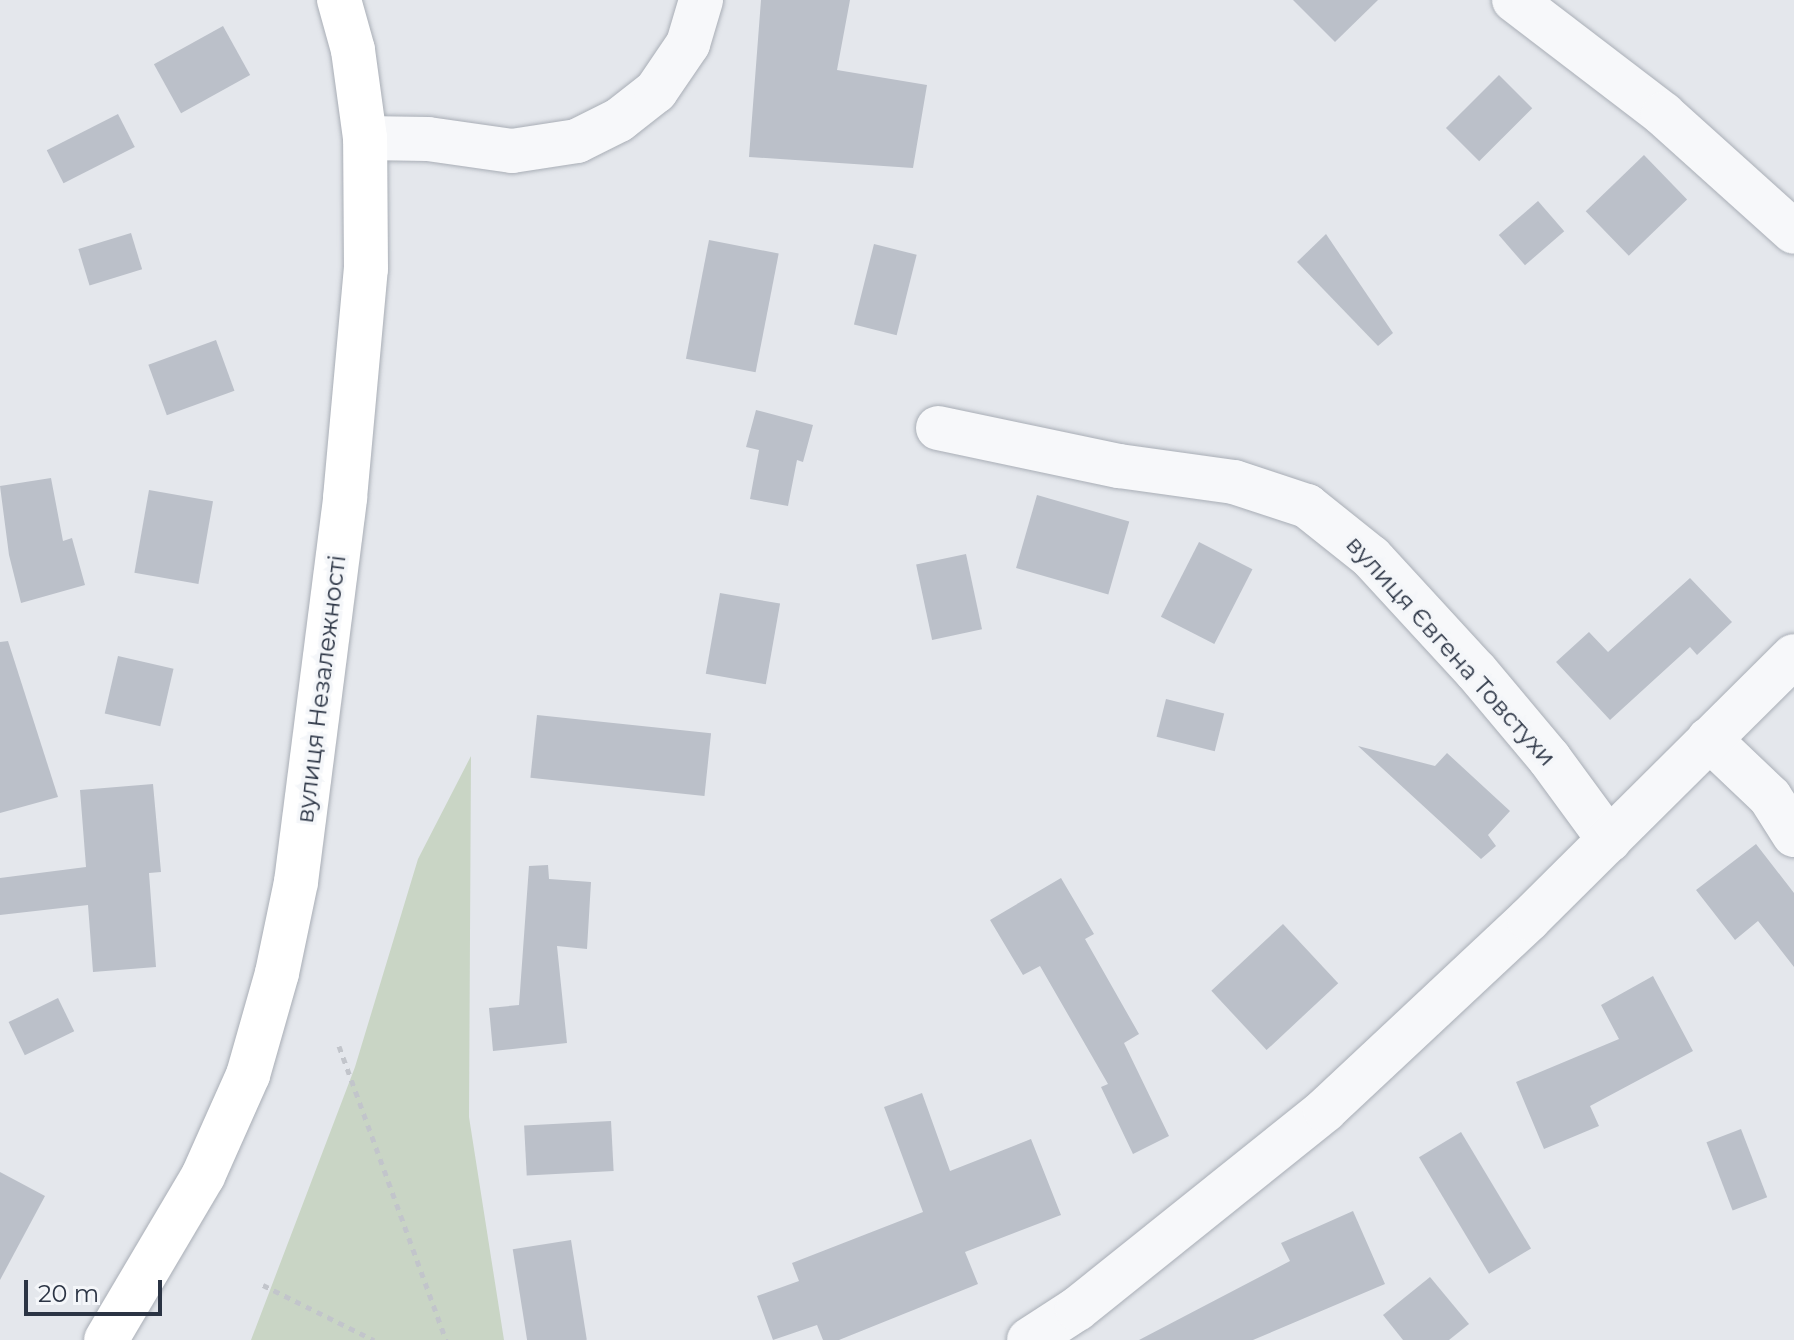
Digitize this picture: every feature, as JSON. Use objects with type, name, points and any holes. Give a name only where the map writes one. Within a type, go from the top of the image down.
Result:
[{"type":"main road","name":"вулиця Незалежності","points":[[106,1340],[220,1139],[248,1075],[277,973],[311,786],[345,498],[366,269],[365,138],[353,50],[339,0]]},
{"type":"street","points":[[365,138],[428,139],[512,151],[577,141],[619,120],[656,91],[688,44],[701,0]]},
{"type":"street","points":[[1514,0],[1663,114],[1794,232]]},
{"type":"street","name":"вулиця Євгена Товстухи","points":[[938,428],[1119,466],[1234,482],[1307,506],[1371,557],[1476,671],[1549,758],[1609,840]]},
{"type":"street","points":[[1052,1334],[1325,1110],[1609,840],[1794,656]]},
{"type":"street","points":[[1709,739],[1770,797],[1794,835]]},
{"type":"path","points":[[339,1046],[446,1340]]},
{"type":"path","points":[[263,1285],[374,1340]]},
{"type":"green space","points":[[471,756],[469,1117],[504,1340],[251,1340],[355,1067],[418,859]]},
{"type":"building","points":[[761,0],[850,0],[837,70],[927,85],[913,168],[749,157]]},
{"type":"building","points":[[1293,0],[1378,0],[1335,42]]},
{"type":"building","points":[[223,26],[250,75],[181,113],[154,64]]},
{"type":"building","points":[[1499,75],[1532,108],[1479,161],[1446,128]]},
{"type":"building","points":[[118,114],[135,147],[64,183],[47,150]]},
{"type":"building","points":[[1644,155],[1687,200],[1629,256],[1586,211]]},
{"type":"building","points":[[1538,201],[1564,231],[1525,265],[1499,235]]},
{"type":"building","points":[[131,233],[142,269],[90,285],[78,249]]},
{"type":"building","points":[[1326,234],[1393,333],[1378,346],[1297,262]]},
{"type":"building","points":[[709,240],[779,254],[756,372],[686,359]]},
{"type":"building","points":[[874,244],[917,255],[897,335],[854,325]]},
{"type":"building","points":[[216,340],[234,391],[167,415],[148,365]]},
{"type":"building","points":[[756,410],[813,425],[803,462],[797,460],[788,506],[750,499],[759,450],[746,447]]},
{"type":"building","points":[[51,478],[63,541],[72,538],[85,585],[21,603],[9,555],[0,486]]},
{"type":"building","points":[[149,490],[213,501],[198,584],[134,573]]},
{"type":"building","points":[[1037,495],[1129,521],[1108,595],[1016,568]]},
{"type":"building","points":[[1199,542],[1252,569],[1214,644],[1161,617]]},
{"type":"building","points":[[966,554],[982,629],[932,640],[916,565]]},
{"type":"building","points":[[1690,578],[1732,622],[1697,655],[1690,647],[1610,720],[1556,662],[1589,632],[1608,652]]},
{"type":"building","points":[[720,593],[780,604],[766,684],[706,674]]},
{"type":"building","points":[[8,641],[58,797],[0,813],[0,642]]},
{"type":"building","points":[[118,656],[174,669],[160,726],[105,713]]},
{"type":"building","points":[[1166,699],[1224,714],[1215,751],[1157,737]]},
{"type":"building","points":[[537,715],[711,733],[704,796],[530,778]]},
{"type":"building","points":[[1358,746],[1435,766],[1447,753],[1510,811],[1488,835],[1496,846],[1481,859]]},
{"type":"building","points":[[153,784],[161,872],[149,873],[156,967],[93,972],[88,905],[0,915],[0,878],[86,867],[80,790]]},
{"type":"building","points":[[1756,844],[1794,893],[1794,967],[1758,921],[1735,940],[1696,890]]},
{"type":"building","points":[[548,865],[549,879],[591,882],[587,949],[557,946],[567,1043],[493,1051],[489,1008],[519,1005],[529,866]]},
{"type":"building","points":[[1061,878],[1094,934],[1085,939],[1139,1034],[1124,1043],[1169,1136],[1133,1154],[1101,1087],[1108,1084],[1040,966],[1023,975],[990,920]]},
{"type":"building","points":[[1283,924],[1338,983],[1267,1050],[1211,991]]},
{"type":"building","points":[[1653,976],[1693,1051],[1590,1106],[1599,1126],[1544,1149],[1516,1082],[1619,1039],[1601,1005]]},
{"type":"building","points":[[58,998],[74,1031],[25,1055],[9,1022]]},
{"type":"building","points":[[922,1093],[950,1171],[1031,1139],[1061,1215],[965,1252],[978,1284],[839,1340],[823,1340],[817,1325],[773,1340],[757,1296],[799,1281],[792,1263],[923,1212],[884,1107]]},
{"type":"building","points":[[611,1121],[614,1171],[527,1175],[524,1126]]},
{"type":"building","points":[[1741,1129],[1767,1197],[1733,1210],[1706,1142]]},
{"type":"building","points":[[1461,1132],[1531,1249],[1489,1274],[1419,1157]]},
{"type":"building","points":[[0,1172],[45,1196],[0,1280]]},
{"type":"building","points":[[1353,1211],[1385,1284],[1253,1340],[1139,1340],[1290,1261],[1281,1243]]},
{"type":"building","points":[[571,1240],[587,1340],[527,1340],[513,1249]]},
{"type":"building","points":[[1430,1277],[1469,1324],[1449,1340],[1403,1340],[1383,1315]]}]
